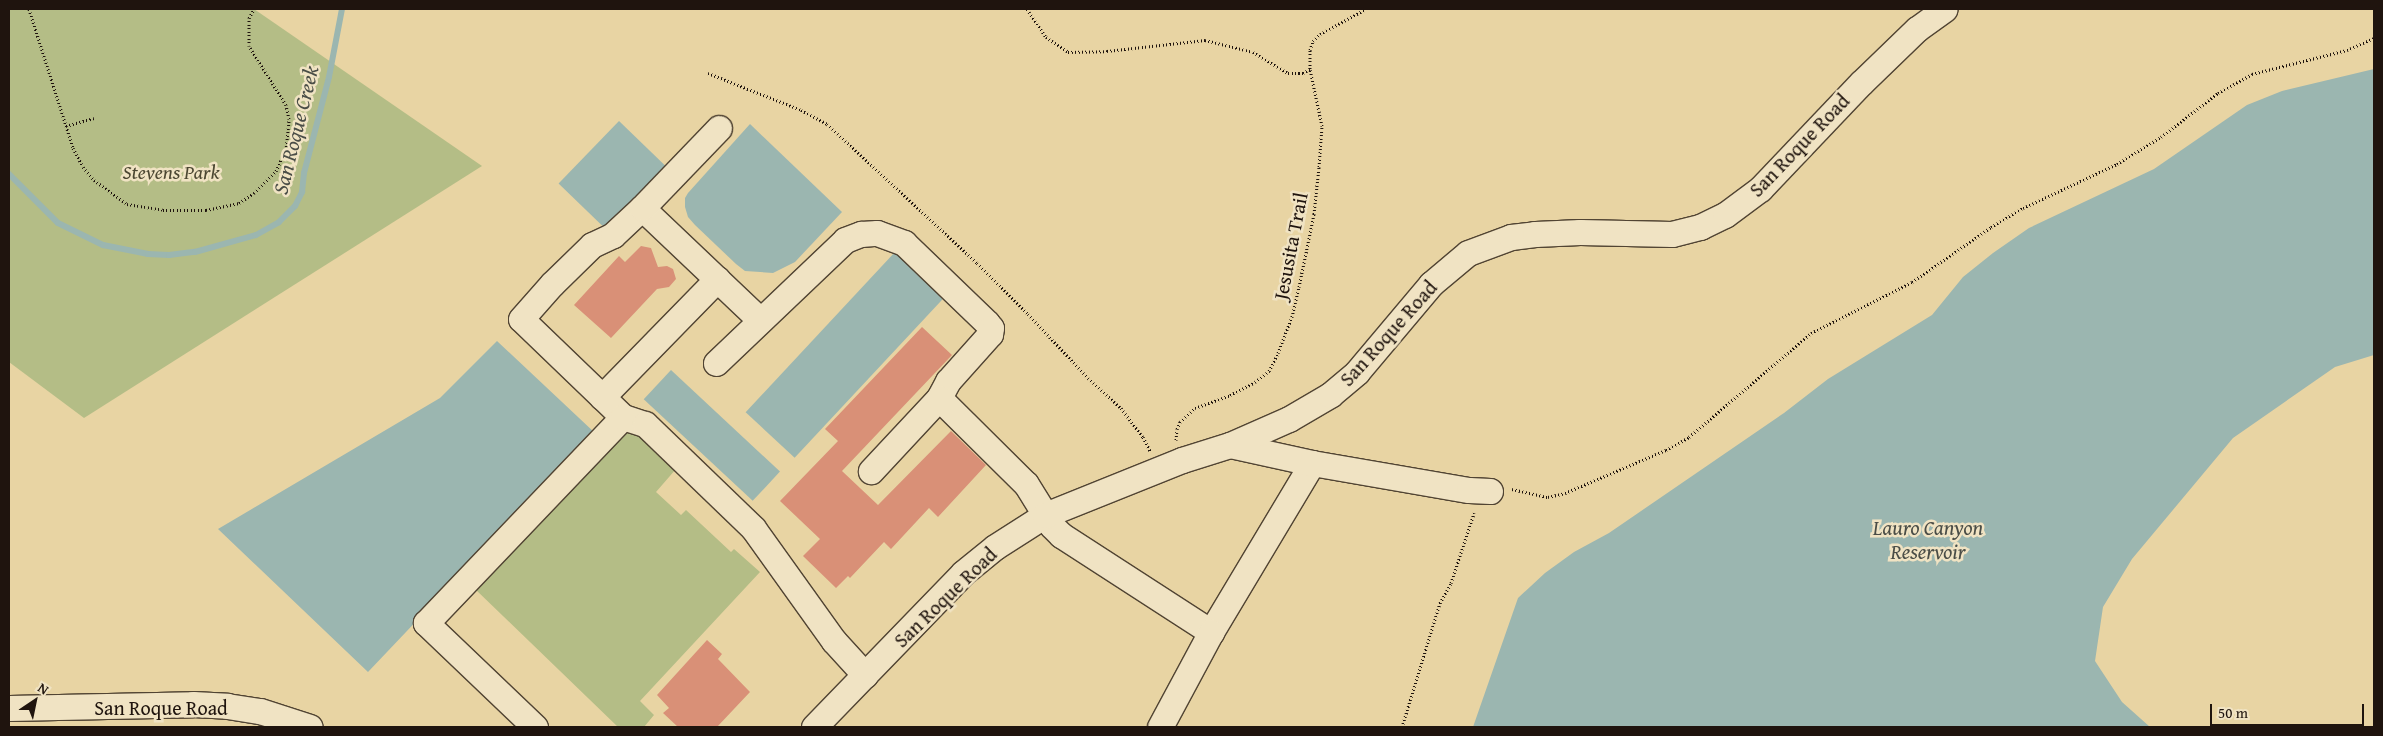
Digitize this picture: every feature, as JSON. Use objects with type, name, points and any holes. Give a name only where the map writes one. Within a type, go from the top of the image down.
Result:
[{"type":"street","name":"San Roque Road","points":[[814,727],[963,573],[995,547],[1045,515],[1182,460],[1230,446],[1289,419],[1344,384],[1357,372],[1431,284],[1468,253],[1511,237],[1535,234],[1580,232],[1672,234],[1700,227],[1725,216],[1760,189],[1860,82],[1917,29],[1945,9]]},
{"type":"street","points":[[720,128],[613,235],[592,245],[552,284],[521,319],[623,417],[645,424],[753,528],[834,641],[865,675]]},
{"type":"street","points":[[642,208],[760,320]]},
{"type":"street","points":[[716,363],[845,240],[860,234],[877,233],[890,236],[904,243],[991,328],[990,334],[982,344],[948,381],[939,398],[871,471]]},
{"type":"street","points":[[602,397],[717,279]]},
{"type":"street","points":[[939,398],[1026,484],[1052,526],[1061,535],[1211,632]]},
{"type":"street","points":[[535,727],[426,623],[623,417]]},
{"type":"street","points":[[1230,446],[1312,463],[1485,491]]},
{"type":"street","points":[[1160,727],[1211,632],[1312,463]]},
{"type":"street","name":"San Roque Road","points":[[9,708],[218,705],[260,711],[310,727]]},
{"type":"path","points":[[29,9],[66,126],[82,167],[105,190],[127,204],[163,210],[206,210],[240,203],[266,182],[276,171],[286,150],[289,120],[286,105],[249,46],[249,18],[254,9]]},
{"type":"path","points":[[1027,9],[1046,37],[1068,52],[1107,52],[1205,40],[1253,52],[1288,73],[1304,73],[1310,69]]},
{"type":"path","name":"Jesusita Trail","points":[[1182,460],[1176,439],[1176,429],[1180,422],[1195,408],[1230,395],[1255,382],[1269,370],[1292,317],[1314,214],[1320,159],[1322,126],[1310,69],[1310,50],[1313,41],[1320,34],[1366,9]]},
{"type":"path","points":[[1402,727],[1440,603],[1452,583],[1485,491],[1500,488],[1514,489],[1548,497],[1565,493],[1666,450],[1689,437],[1811,333],[1912,282],[1991,227],[2023,208],[2117,164],[2161,137],[2218,93],[2252,74],[2347,50],[2374,38]]},
{"type":"path","points":[[708,73],[801,110],[827,124],[850,143],[977,263],[1101,391],[1121,408],[1143,437],[1156,470]]},
{"type":"path","points":[[66,126],[94,118]]},
{"type":"green space","name":"Stevens Park","points":[[9,9],[254,9],[482,166],[84,418],[9,362]]},
{"type":"green space","points":[[632,432],[642,435],[676,469],[656,492],[681,515],[686,510],[731,552],[734,549],[760,572],[640,701],[654,715],[644,727],[618,727],[475,589],[624,433]]},
{"type":"water","name":"Lauro Canyon Reservoir","points":[[2374,69],[2374,355],[2335,367],[2233,438],[2132,559],[2103,607],[2095,661],[2122,702],[2150,727],[1473,727],[1518,598],[1545,573],[1574,552],[1609,533],[1784,413],[1828,379],[1932,315],[1963,277],[2029,228],[2154,169],[2247,105],[2282,91]]},
{"type":"water","points":[[619,121],[668,168],[607,231],[559,184]]},
{"type":"water","points":[[750,124],[842,212],[795,262],[773,273],[745,271],[695,225],[688,217],[685,207],[685,198],[688,193]]},
{"type":"water","points":[[895,252],[944,298],[795,458],[746,412]]},
{"type":"water","points":[[497,341],[595,433],[368,672],[218,529],[440,398]]},
{"type":"water","points":[[671,370],[780,472],[753,501],[644,399]]},
{"type":"building","points":[[641,246],[651,248],[658,267],[667,266],[673,269],[676,279],[669,287],[657,289],[611,338],[574,305],[619,256],[625,262]]},
{"type":"building","points":[[922,327],[952,355],[842,471],[878,505],[951,431],[986,465],[938,517],[929,508],[891,549],[884,542],[850,578],[848,576],[836,588],[803,556],[820,539],[780,501],[838,441],[825,429]]},
{"type":"building","points":[[707,640],[722,654],[718,659],[750,692],[717,727],[678,727],[663,713],[669,708],[657,695]]},
{"type":"waterway","name":"San Roque Creek","points":[[9,174],[58,223],[103,245],[148,254],[169,255],[195,252],[256,235],[279,222],[295,206],[302,192],[304,173],[329,77],[342,9]]}]
